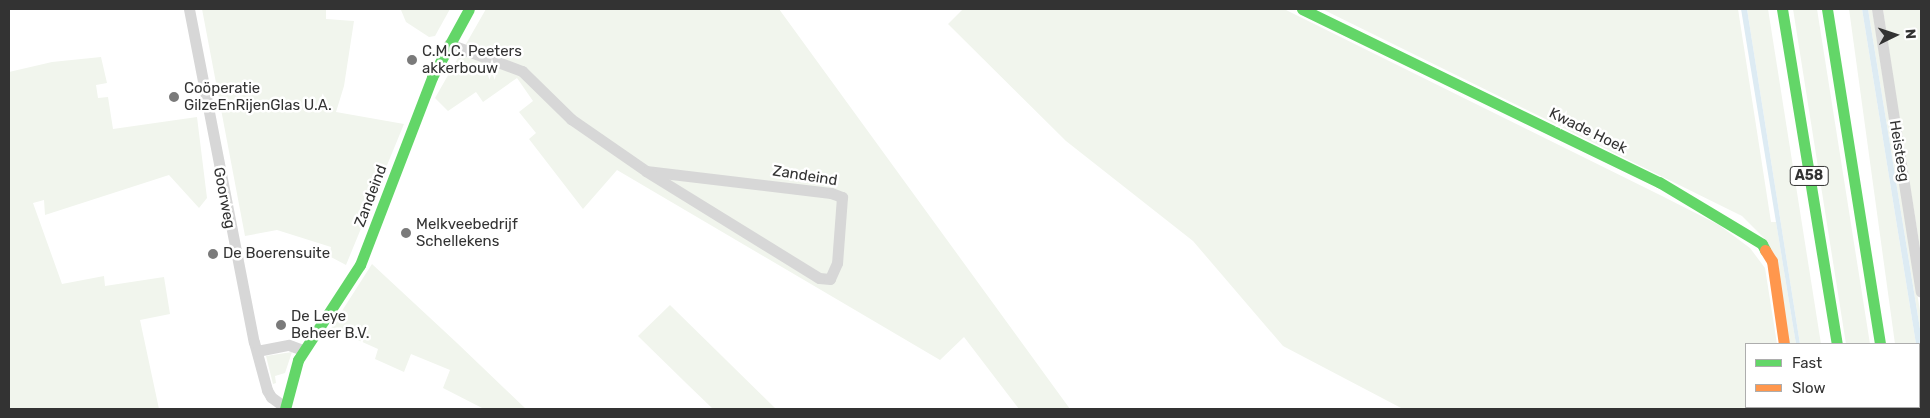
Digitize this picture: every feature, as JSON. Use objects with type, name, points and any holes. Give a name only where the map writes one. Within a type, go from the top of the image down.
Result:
[{"type":"main road","name":"Zandeind","points":[[285,408],[303,350],[360,266],[423,100],[449,44],[469,9]]},
{"type":"main road","name":"Kwade Hoek","points":[[1302,9],[1659,182],[1762,244],[1772,261],[1784,343]]},
{"type":"main road","name":"A58","points":[[1782,9],[1837,343]]},
{"type":"main road","name":"A58","points":[[1827,9],[1880,343]]},
{"type":"street","name":"Goorweg","points":[[189,9],[257,351],[271,397],[285,408]]},
{"type":"street","name":"Heisteeg","points":[[1877,9],[1921,292]]},
{"type":"street","name":"Zandeind","points":[[449,44],[514,66],[571,119],[646,171],[819,278],[830,279],[837,263],[842,196],[646,171]]},
{"type":"street","points":[[257,351],[289,345],[303,350]]},
{"type":"shaded area","points":[[202,9],[326,9],[326,19],[354,21],[344,86],[336,112],[404,124],[346,265],[329,256],[331,247],[277,230],[245,236]]},
{"type":"shaded area","points":[[450,9],[435,36],[429,37],[406,22],[401,10]]},
{"type":"shaded area","points":[[486,9],[779,9],[1070,409],[1019,409],[964,337],[940,360],[617,170],[583,209],[529,139],[536,133],[519,112],[533,101],[517,78],[483,102],[476,92],[448,111],[435,98]]},
{"type":"shaded area","points":[[963,9],[1284,9],[1719,225],[1750,248],[1765,268],[1777,343],[1745,343],[1745,408],[1787,409],[1403,409],[1283,346],[1193,241],[1066,141],[948,24]]},
{"type":"shaded area","points":[[1322,9],[1738,9],[1771,222],[1776,222],[1796,343],[1788,343],[1767,241],[1742,216]]},
{"type":"shaded area","points":[[1741,9],[1747,9],[1800,343],[1796,343]]},
{"type":"shaded area","points":[[1747,9],[1768,9],[1821,343],[1800,343]]},
{"type":"shaded area","points":[[1793,9],[1817,9],[1870,343],[1846,343]]},
{"type":"shaded area","points":[[1849,9],[1862,9],[1916,343],[1895,343]]},
{"type":"shaded area","points":[[1862,9],[1868,9],[1921,335],[1921,380],[1920,343],[1916,343]]},
{"type":"shaded area","points":[[1868,9],[1872,9],[1921,317],[1921,335]]},
{"type":"shaded area","points":[[1883,9],[1921,9],[1921,254],[1897,106]]},
{"type":"shaded area","points":[[101,57],[107,83],[96,85],[98,98],[108,97],[113,129],[197,117],[207,198],[199,208],[169,175],[45,215],[44,200],[33,203],[62,284],[104,276],[105,286],[164,277],[170,314],[140,320],[159,409],[9,409],[9,72],[52,62]]},
{"type":"shaded area","points":[[372,264],[526,409],[484,409],[443,388],[450,370],[411,354],[404,372],[375,359],[378,349],[331,328]]},
{"type":"shaded area","points":[[670,305],[776,409],[713,409],[638,336]]},
{"type":"shaded area","points":[[292,352],[285,373],[275,376],[276,383],[273,384],[266,356]]},
{"type":"shaded area","points":[[1920,386],[1921,409],[1905,409],[1920,408]]},
{"type":"traffic: fast","points":[[285,409],[298,360],[360,265],[432,77],[469,9]]},
{"type":"traffic: fast","points":[[1302,9],[1659,182],[1762,244],[1765,250]]},
{"type":"traffic: fast","points":[[1782,9],[1837,343]]},
{"type":"traffic: fast","points":[[1827,9],[1880,343]]},
{"type":"traffic: slow","points":[[1765,250],[1772,261],[1784,343]]},
{"type":"place","name":"C.M.C. Peeters akkerbouw","points":[[412,60]]},
{"type":"place","name":"Coöperatie GilzeEnRijenGlas U.A.","points":[[174,97]]},
{"type":"place","name":"Melkveebedrijf Schellekens","points":[[406,233]]},
{"type":"place","name":"De Boerensuite","points":[[213,254]]},
{"type":"place","name":"De Leye Beheer B.V.","points":[[281,325]]}]
